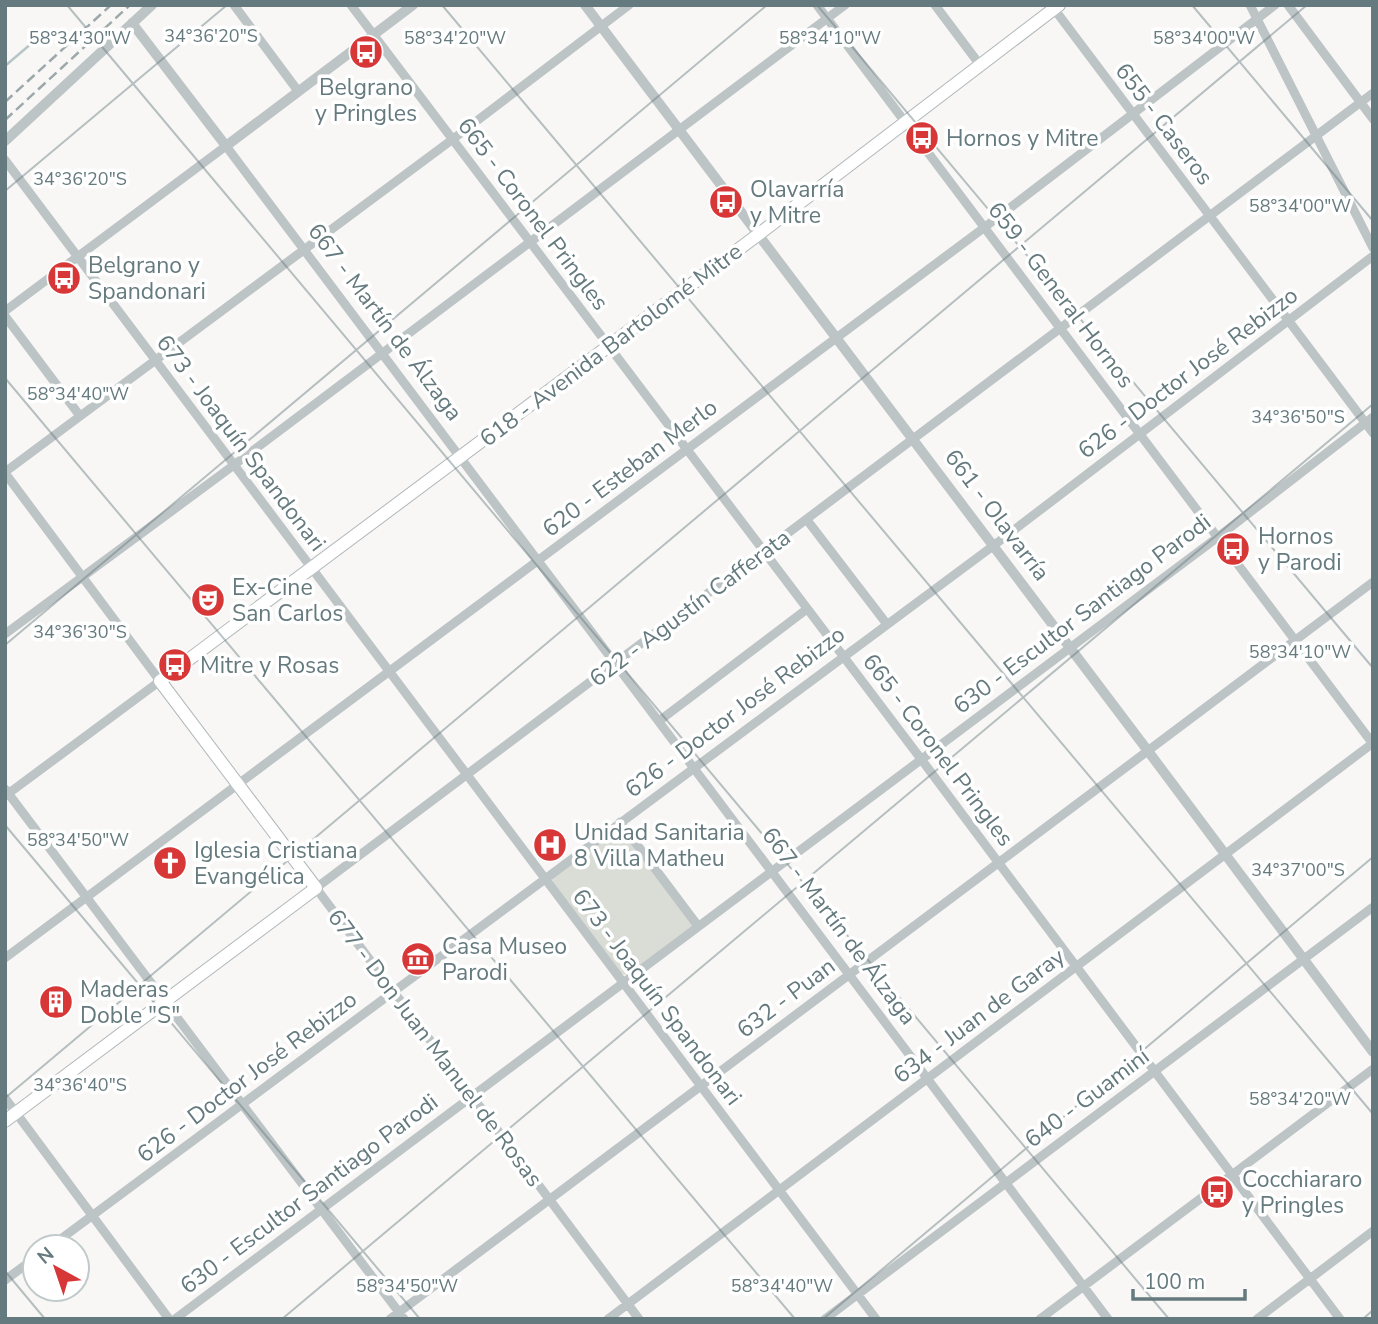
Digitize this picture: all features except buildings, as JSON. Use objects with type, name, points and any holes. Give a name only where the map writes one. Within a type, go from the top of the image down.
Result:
[{"type":"main road","name":"618 - Avenida Bartolomé Mitre","points":[[160,681],[759,234],[1055,7]]},
{"type":"main road","name":"677 - Don Juan Manuel de Rosas","points":[[160,681],[316,888]]},
{"type":"main road","name":"622 - Agustín Cafferata","points":[[11,1117],[316,888]]},
{"type":"street","points":[[5,141],[152,5]]},
{"type":"street","points":[[234,5],[298,90]]},
{"type":"street","name":"665 - Coronel Pringles","points":[[351,5],[1340,1319]]},
{"type":"street","points":[[5,311],[413,5]]},
{"type":"street","name":"661 - Olavarría","points":[[585,5],[1373,1052]]},
{"type":"street","points":[[5,473],[629,5]]},
{"type":"street","name":"659 - General Hornos","points":[[817,5],[1373,744]]},
{"type":"street","points":[[5,634],[845,5]]},
{"type":"street","points":[[935,5],[980,65]]},
{"type":"street","points":[[1250,5],[1373,248]]},
{"type":"street","name":"620 - Esteban Merlo","points":[[5,958],[985,227],[1275,5]]},
{"type":"street","points":[[1288,5],[1373,119]]},
{"type":"street","name":"655 - Caseros","points":[[1055,7],[1289,321],[1369,420],[1373,433]]},
{"type":"street","name":"667 - Martín de Álzaga","points":[[132,23],[1108,1319]]},
{"type":"street","name":"622 - Agustín Cafferata","points":[[316,888],[1373,93]]},
{"type":"street","name":"673 - Joaquín Spandonari","points":[[5,160],[876,1319]]},
{"type":"street","name":"626 - Doctor José Rebizzo","points":[[69,1233],[993,546],[1373,256]]},
{"type":"street","points":[[5,316],[80,416]]},
{"type":"street","name":"630 - Escultor Santiago Parodi","points":[[175,1319],[1369,420]]},
{"type":"street","name":"677 - Don Juan Manuel de Rosas","points":[[5,473],[160,681]]},
{"type":"street","points":[[807,520],[886,623]]},
{"type":"street","name":"632 - Puan","points":[[390,1319],[401,1316],[549,1200],[1373,582]]},
{"type":"street","points":[[659,721],[807,609]]},
{"type":"street","points":[[160,681],[6,793],[401,1316]]},
{"type":"street","name":"634 - Juan de Garay","points":[[608,1319],[1373,744]]},
{"type":"street","points":[[620,822],[698,926]]},
{"type":"street","name":"677 - Don Juan Manuel de Rosas","points":[[316,888],[639,1319]]},
{"type":"street","name":"640 - Guaminí","points":[[825,1319],[1373,907]]},
{"type":"street","points":[[1040,1319],[1373,1069]]},
{"type":"street","points":[[5,1098],[11,1117],[92,1216],[169,1319]]},
{"type":"street","points":[[1257,1319],[1373,1231]]},
{"type":"street","points":[[5,1280],[21,1268]]},
{"type":"shaded area","points":[[620,829],[693,925],[627,975],[620,974],[552,879]]},
{"type":"waterway","points":[[5,66],[39,37]]},
{"type":"railway","points":[[5,102],[111,5]]},
{"type":"railway","points":[[5,120],[130,5]]},
{"type":"place","name":"Belgrano y Pringles","points":[[366,52]]},
{"type":"place","name":"Hornos y Mitre","points":[[922,138]]},
{"type":"place","name":"Olavarría y Mitre","points":[[726,202]]},
{"type":"place","name":"Belgrano y Spandonari","points":[[64,278]]},
{"type":"place","name":"Hornos y Parodi","points":[[1233,549]]},
{"type":"place","name":"Ex-Cine San Carlos","points":[[208,600]]},
{"type":"place","name":"Mitre y Rosas","points":[[175,665]]},
{"type":"place","name":"Unidad Sanitaria 8 Villa Matheu","points":[[550,845]]},
{"type":"place","name":"Iglesia Cristiana Evangélica","points":[[170,863]]},
{"type":"place","name":"Casa Museo Parodi","points":[[418,959]]},
{"type":"place","name":"Maderas Doble \"S\"","points":[[56,1002]]},
{"type":"place","name":"Cocchiararo y Pringles","points":[[1217,1192]]}]
